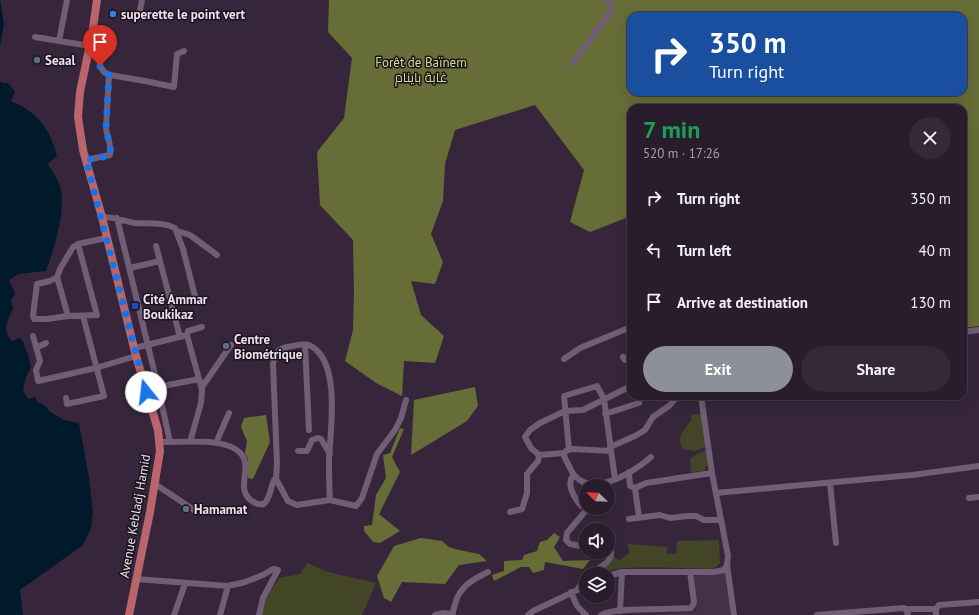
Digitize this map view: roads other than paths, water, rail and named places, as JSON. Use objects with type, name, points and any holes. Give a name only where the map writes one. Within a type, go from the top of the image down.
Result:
[{"type":"main road","name":"Avenue Kebladj Hamid","points":[[97,0],[90,46],[80,92],[78,117],[86,160],[158,430],[159,442],[159,462],[129,615]]},
{"type":"street","points":[[59,41],[67,0]]},
{"type":"street","points":[[142,0],[139,15],[166,16]]},
{"type":"street","points":[[573,63],[610,13],[612,8],[611,4],[606,0]]},
{"type":"street","points":[[92,35],[99,49],[101,69],[109,75],[145,80],[174,87],[177,54],[184,52]]},
{"type":"street","points":[[35,37],[90,46]]},
{"type":"street","points":[[86,160],[110,155],[110,146],[106,128],[109,75]]},
{"type":"street","points":[[102,217],[112,217],[134,222],[171,226],[177,231],[190,235],[217,255]]},
{"type":"street","points":[[118,218],[170,442]]},
{"type":"street","points":[[177,231],[196,300]]},
{"type":"street","points":[[68,316],[57,277],[60,269],[73,247],[78,244],[106,238]]},
{"type":"street","points":[[57,277],[50,281],[36,284],[33,315],[34,319],[97,314],[78,244]]},
{"type":"street","points":[[156,246],[180,337]]},
{"type":"street","points":[[130,268],[160,261]]},
{"type":"street","points":[[66,398],[68,404],[104,396],[83,316]]},
{"type":"street","points":[[33,336],[40,361],[36,370],[38,381],[96,368],[136,352],[147,345],[187,335],[188,331],[202,327]]},
{"type":"street","points":[[564,359],[580,348],[627,329]]},
{"type":"street","points":[[967,332],[979,330]]},
{"type":"street","points":[[187,335],[202,387],[201,403],[190,442]]},
{"type":"street","points":[[36,348],[46,344]]},
{"type":"street","points":[[305,344],[309,430]]},
{"type":"street","points":[[159,442],[216,443],[232,447],[243,456],[245,462],[244,488],[250,500],[254,503],[264,504],[269,497],[274,480],[276,479],[277,463],[273,364],[274,356],[281,348],[305,344],[308,345],[322,356],[327,365],[329,375],[332,418],[330,500]]},
{"type":"street","points":[[202,387],[231,345]]},
{"type":"street","points":[[623,358],[627,360]]},
{"type":"street","points":[[158,387],[199,379]]},
{"type":"street","points":[[579,480],[573,475],[564,457],[567,452],[564,396],[597,386],[604,399],[615,478],[640,466],[651,457]]},
{"type":"street","points":[[627,388],[584,410],[565,411],[540,423],[530,430],[525,437],[531,448],[539,455],[610,449],[645,430],[653,417],[669,406],[674,400]]},
{"type":"street","points":[[276,479],[288,501],[297,505],[330,500],[356,506],[362,498],[377,454],[395,430],[401,418],[406,400]]},
{"type":"street","points":[[702,400],[712,473],[728,556],[727,565],[734,615]]},
{"type":"street","points":[[606,414],[639,403]]},
{"type":"street","points":[[216,443],[229,413]]},
{"type":"street","points":[[298,451],[307,451],[312,440],[318,438],[321,439],[330,454]]},
{"type":"street","points":[[510,512],[522,508],[527,493],[527,474],[538,461],[539,455]]},
{"type":"street","points":[[716,493],[912,475],[979,466]]},
{"type":"street","points":[[629,472],[630,486],[635,488],[652,482],[712,473]]},
{"type":"street","points":[[573,475],[570,479],[570,486],[574,497],[579,504]]},
{"type":"street","points":[[830,483],[836,543]]},
{"type":"street","points":[[155,484],[194,510]]},
{"type":"street","points":[[635,488],[639,518]]},
{"type":"street","points":[[969,498],[979,497]]},
{"type":"street","points":[[579,546],[570,544],[566,540],[567,533],[582,515]]},
{"type":"street","points":[[629,519],[660,515],[670,518],[696,516],[704,520],[721,520]]},
{"type":"street","points":[[600,567],[609,559]]},
{"type":"street","points":[[615,574],[622,572],[714,572],[724,570],[727,565]]},
{"type":"street","points":[[136,579],[185,584],[228,586],[246,582],[273,569],[278,570],[263,598],[259,615]]},
{"type":"street","points":[[435,615],[443,613],[453,614],[458,597],[463,590],[472,580],[488,572]]},
{"type":"street","points":[[620,611],[622,572]]},
{"type":"street","points":[[601,615],[604,613],[620,611],[692,607],[694,602],[690,572]]},
{"type":"street","points":[[174,615],[185,584]]},
{"type":"street","points":[[220,615],[228,586]]},
{"type":"street","points":[[528,615],[578,589]]},
{"type":"street","points":[[570,592],[577,606],[586,615]]},
{"type":"street","points":[[817,615],[904,608],[906,612],[936,612],[939,605],[979,602]]},
{"type":"street","points":[[536,610],[543,615]]},
{"type":"water","points":[[0,0],[4,24],[0,47]]},
{"type":"water","points":[[0,81],[2,83],[8,83],[15,92],[11,101],[28,110],[35,116],[51,137],[57,156],[48,164],[59,183],[62,203],[59,227],[46,271],[19,274],[9,280],[15,293],[11,301],[13,308],[6,325],[6,329],[12,341],[19,338],[23,341],[29,358],[31,367],[26,377],[23,390],[28,399],[35,397],[38,402],[46,406],[49,411],[64,420],[79,423],[89,478],[93,512],[91,528],[83,545],[20,590],[23,615],[0,615]]},
{"type":"place","name":"superette le point vert","points":[[113,14]]},
{"type":"place","name":"Seaal","points":[[37,60]]},
{"type":"place","name":"Cité Ammar Boukikaz","points":[[135,306]]},
{"type":"place","name":"Centre Biométrique","points":[[226,346]]},
{"type":"place","name":"Hamamat","points":[[186,509]]},
{"type":"park label","name":"Forêt de Baïnem غابة باينام","points":[[421,70]]}]
